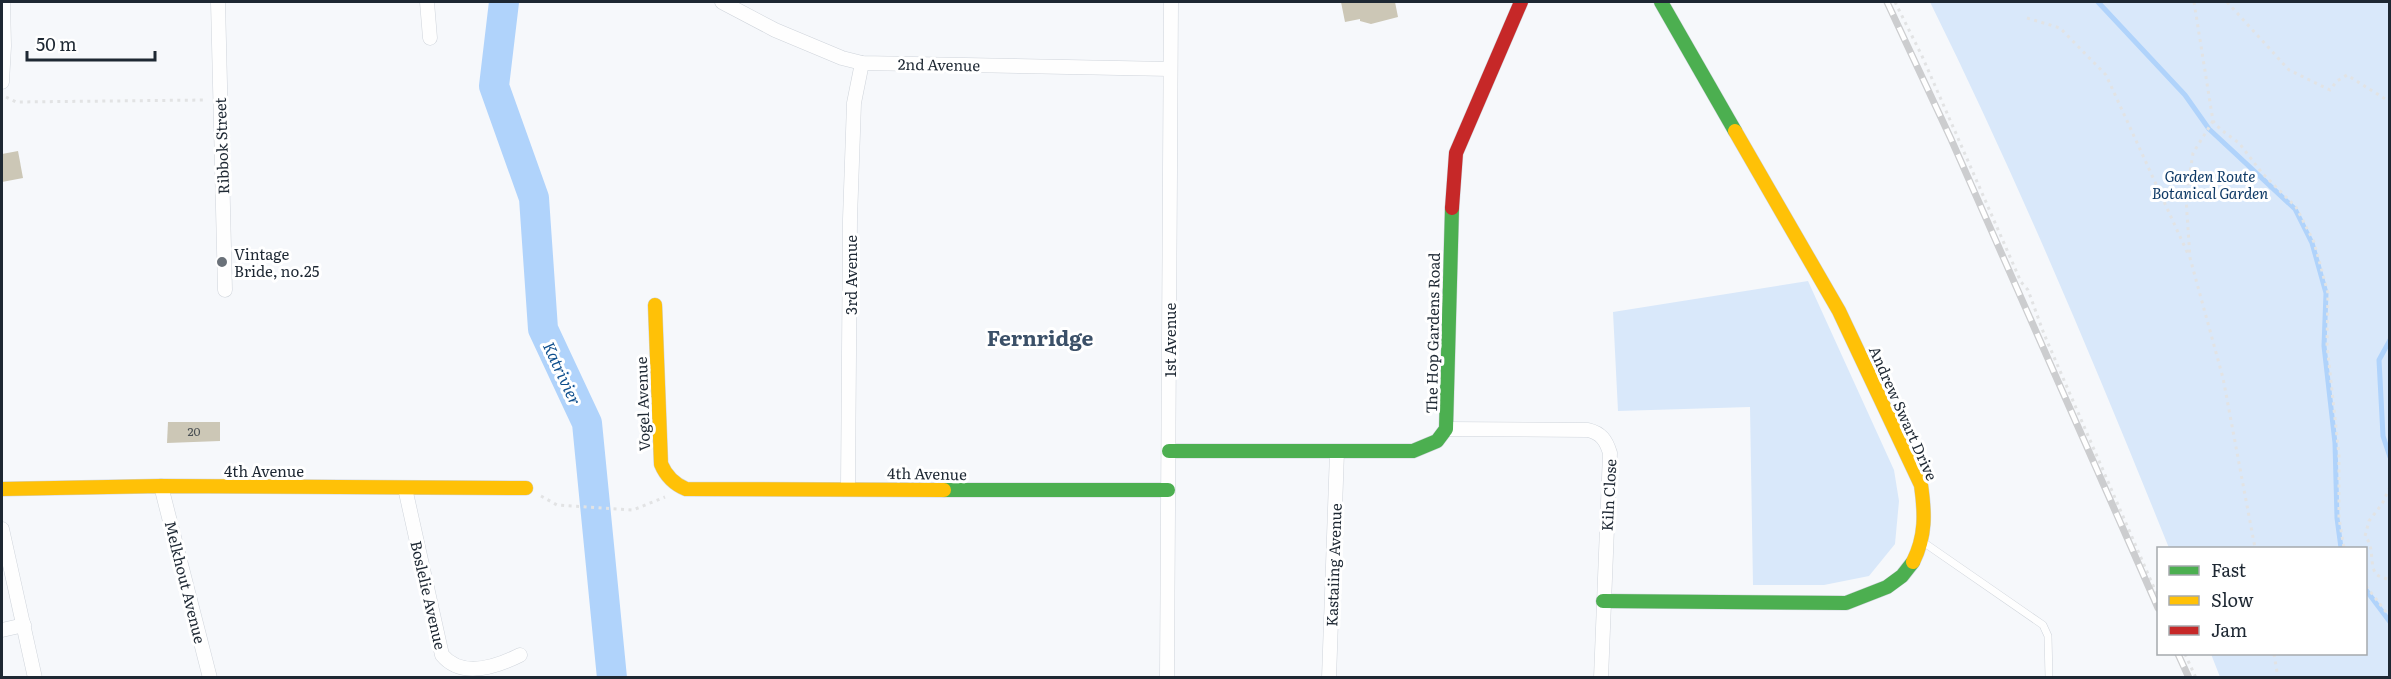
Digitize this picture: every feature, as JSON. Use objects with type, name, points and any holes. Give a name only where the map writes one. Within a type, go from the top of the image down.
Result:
[{"type":"street","points":[[2,82],[3,2]]},
{"type":"street","name":"Ribbok Street","points":[[218,2],[225,290]]},
{"type":"street","points":[[427,2],[430,38]]},
{"type":"street","name":"2nd Avenue","points":[[722,2],[775,30],[842,58],[862,63],[1170,69]]},
{"type":"street","name":"1st Avenue","points":[[1167,678],[1171,2]]},
{"type":"street","name":"The Hop Gardens Road","points":[[1169,451],[1413,451],[1433,444],[1444,436],[1453,168],[1461,138],[1521,2]]},
{"type":"street","name":"Andrew Swart Drive","points":[[1603,601],[1846,603],[1866,598],[1885,589],[1907,569],[1923,542],[1926,510],[1921,486],[1839,311],[1661,2]]},
{"type":"street","name":"3rd Avenue","points":[[848,488],[853,126],[854,103],[862,63]]},
{"type":"street","name":"Vogel Avenue","points":[[655,305],[661,464],[670,480],[686,489]]},
{"type":"street","name":"Kiln Close","points":[[1446,429],[1588,430],[1602,436],[1610,453],[1601,678]]},
{"type":"street","name":"Kastaiing Avenue","points":[[1329,678],[1337,452]]},
{"type":"street","name":"4th Avenue","points":[[2,489],[161,486],[526,488]]},
{"type":"street","name":"Melkhout Avenue","points":[[161,486],[210,678]]},
{"type":"street","name":"Boslelie Avenue","points":[[405,488],[438,640],[445,659],[459,668],[481,670],[520,655]]},
{"type":"street","name":"4th Avenue","points":[[686,489],[1168,490]]},
{"type":"street","points":[[2,529],[35,678]]},
{"type":"street","points":[[2,630],[24,625]]},
{"type":"lane","points":[[1923,542],[2043,625],[2048,636],[2049,678]]},
{"type":"path","points":[[1895,2],[1922,56],[2021,282],[2028,290],[2157,595]]},
{"type":"path","points":[[2194,2],[2205,85],[2213,121],[2239,143],[2262,173],[2296,207],[2314,242],[2328,293],[2327,345],[2339,455],[2339,518],[2344,547]]},
{"type":"path","points":[[2227,2],[2289,70],[2330,90],[2337,81],[2347,75],[2390,102]]},
{"type":"path","points":[[2027,18],[2060,28],[2106,75],[2190,258],[2223,378],[2255,547]]},
{"type":"path","points":[[2,95],[16,102],[219,100]]},
{"type":"path","points":[[2190,258],[2186,199],[2193,153],[2213,121]]},
{"type":"path","points":[[2390,487],[2382,504],[2368,521],[2366,536],[2370,541],[2375,571],[2378,576],[2390,580]]},
{"type":"path","points":[[526,488],[557,505],[633,510],[686,489]]},
{"type":"path","points":[[2367,587],[2390,617]]},
{"type":"path","points":[[2185,655],[2196,678]]},
{"type":"path","points":[[2274,655],[2278,678]]},
{"type":"green space","name":"Garden Route Botanical Garden","points":[[1930,2],[2389,2],[2389,677],[2220,677],[2211,655],[2367,655],[2367,547],[2169,547],[2055,273],[1963,69]]},
{"type":"green space","points":[[1808,281],[1894,470],[1899,501],[1895,544],[1869,576],[1824,585],[1753,585],[1750,407],[1618,411],[1613,312]]},
{"type":"building","points":[[1341,2],[1395,2],[1398,17],[1371,24],[1360,21],[1360,19],[1345,22]]},
{"type":"building","points":[[18,151],[23,178],[2,182],[2,154]]},
{"type":"building","points":[[168,422],[220,422],[220,441],[167,443]]},
{"type":"waterway","name":"Katrivier","points":[[504,2],[494,86],[534,198],[543,329],[587,423],[612,678]]},
{"type":"waterway","points":[[2098,2],[2185,95],[2209,129],[2295,209],[2312,243],[2326,293],[2324,346],[2335,443],[2337,518],[2341,547]]},
{"type":"waterway","points":[[2390,340],[2379,360],[2383,436],[2390,457]]},
{"type":"waterway","points":[[2367,591],[2390,622]]},
{"type":"railway","points":[[1887,2],[1951,139],[2157,606]]},
{"type":"railway","points":[[2178,655],[2189,678]]},
{"type":"traffic: fast","points":[[1661,2],[1735,131]]},
{"type":"traffic: fast","points":[[1169,451],[1413,451],[1437,441],[1446,429],[1452,208]]},
{"type":"traffic: fast","points":[[944,490],[1168,490]]},
{"type":"traffic: fast","points":[[1603,601],[1846,603],[1887,587],[1902,576],[1913,562]]},
{"type":"traffic: slow","points":[[1735,131],[1839,311],[1921,485],[1922,534],[1913,562]]},
{"type":"traffic: slow","points":[[655,305],[661,464],[668,476],[678,485],[686,489],[944,490]]},
{"type":"traffic: slow","points":[[2,489],[161,486],[526,488]]},
{"type":"traffic: jam","points":[[1452,208],[1456,153],[1521,2]]},
{"type":"place","name":"Vintage Bride, no.25","points":[[222,262]]},
{"type":"district","name":"Fernridge","points":[[1040,336]]}]
